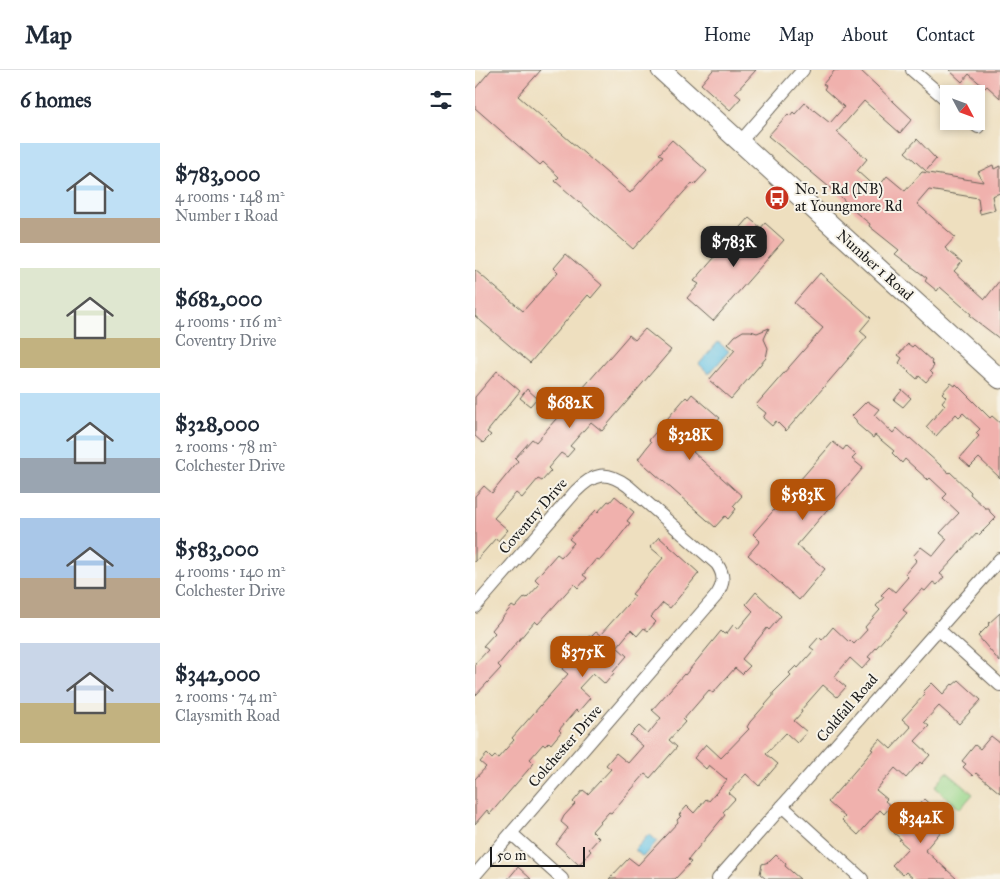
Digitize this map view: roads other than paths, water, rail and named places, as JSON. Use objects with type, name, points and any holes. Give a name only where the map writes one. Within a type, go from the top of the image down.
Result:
[{"type":"main road","name":"Number 1 Road","points":[[661,70],[1000,379]]},
{"type":"street","points":[[740,142],[803,70]]},
{"type":"street","points":[[912,70],[940,94]]},
{"type":"street","name":"Coventry Drive","points":[[475,608],[576,491],[593,477],[601,475]]},
{"type":"street","name":"Colchester Drive","points":[[475,875],[722,587],[723,572],[713,560],[619,479],[601,475]]},
{"type":"street","name":"Coldfall Road","points":[[718,879],[1000,559]]},
{"type":"street","points":[[938,629],[1000,685]]},
{"type":"street","points":[[782,806],[862,879]]},
{"type":"street","points":[[512,834],[562,879]]},
{"type":"water","points":[[718,342],[729,351],[709,374],[699,364]]},
{"type":"water","points":[[649,834],[657,841],[643,857],[635,850]]},
{"type":"place","name":"No. 1 Rd (NB) at Youngmore Rd","points":[[777,198]]}]
